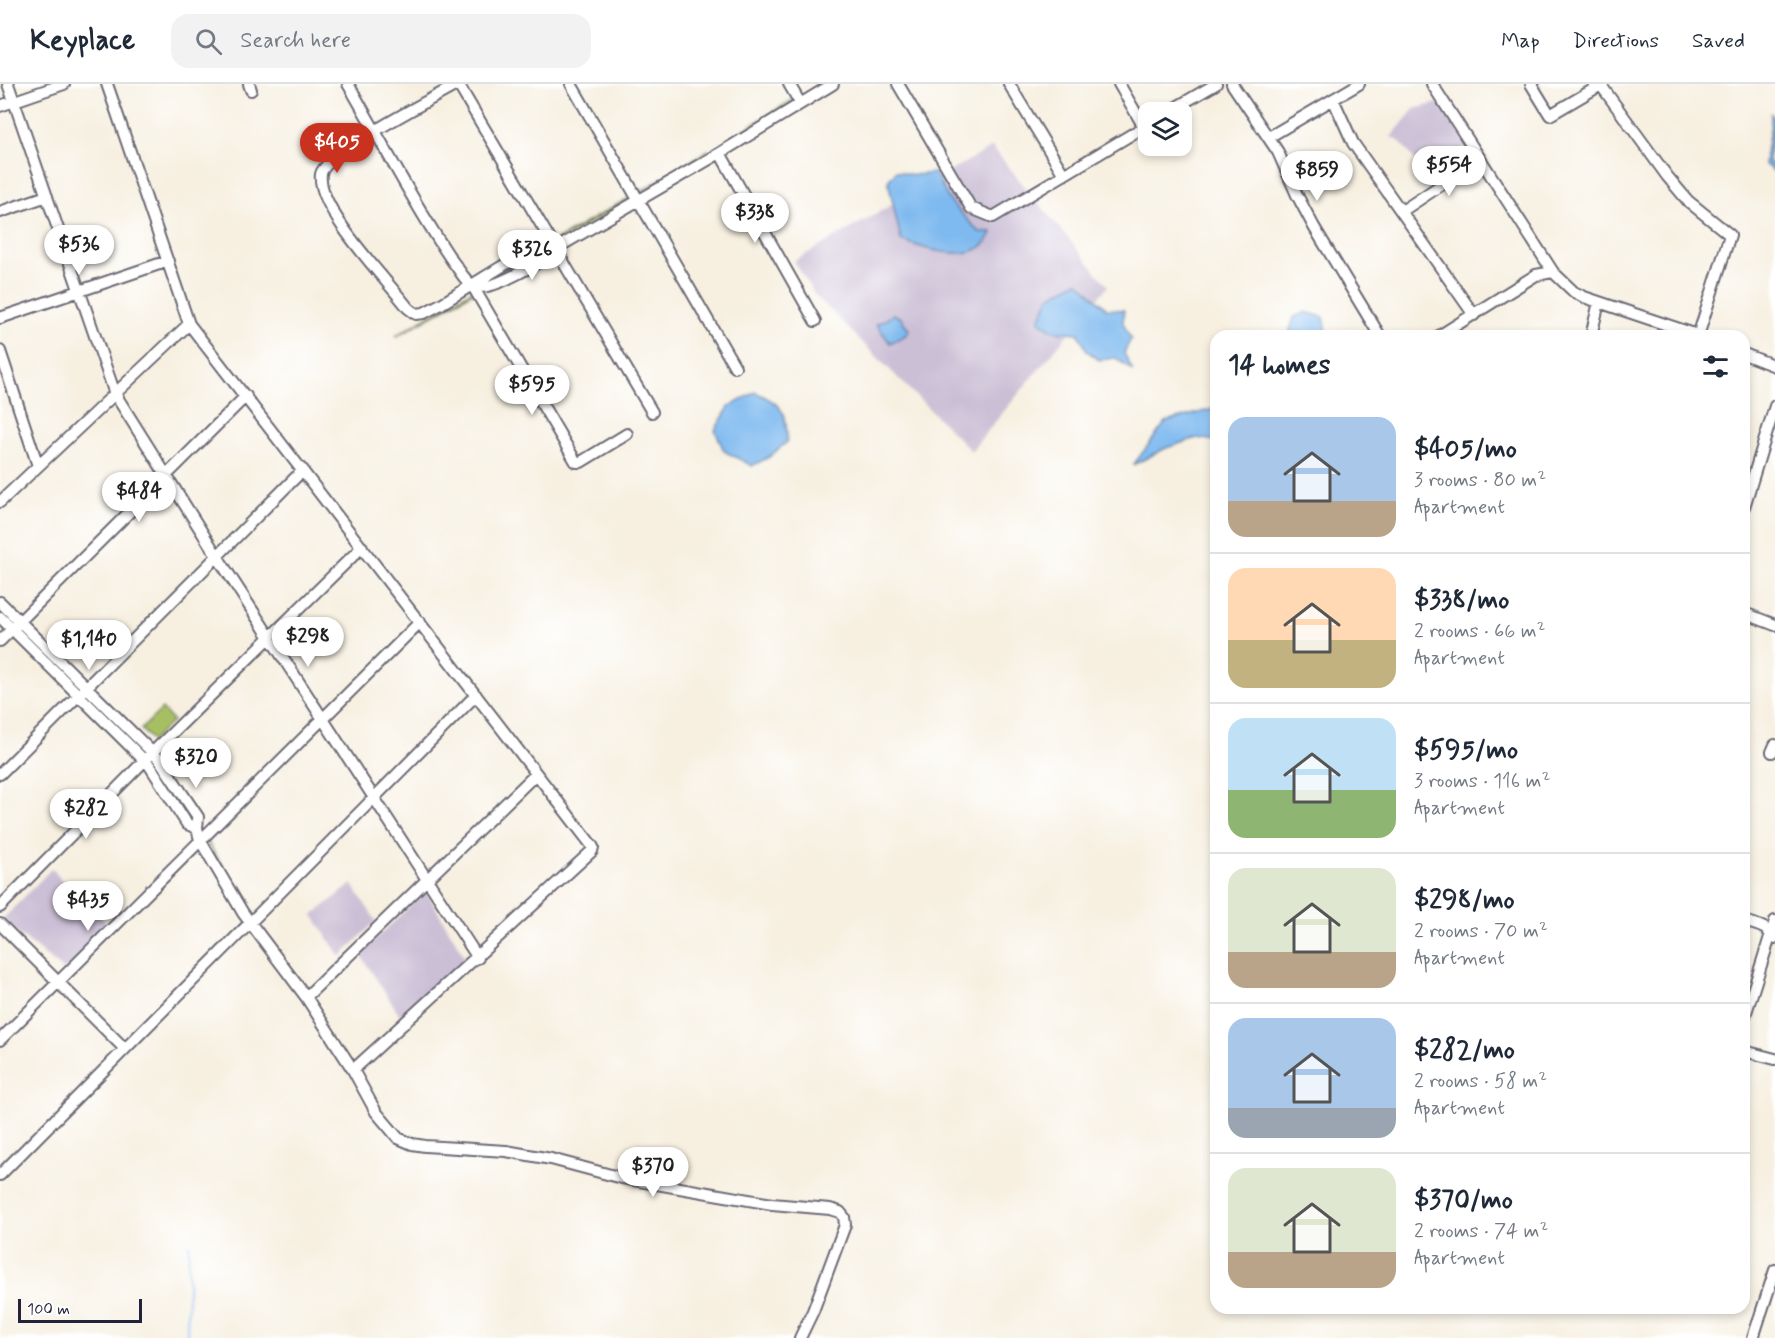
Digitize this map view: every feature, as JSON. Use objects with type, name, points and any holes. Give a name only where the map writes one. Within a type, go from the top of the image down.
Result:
[{"type":"street","points":[[8,84],[115,394],[217,556],[478,958]]},
{"type":"street","points":[[0,106],[64,84]]},
{"type":"street","points":[[107,84],[189,324],[591,843],[592,851],[354,1070]]},
{"type":"street","points":[[348,84],[443,248],[472,285],[576,462],[581,462],[627,434]]},
{"type":"street","points":[[472,285],[424,313],[416,314],[408,308],[335,216],[325,196],[321,174],[325,166],[341,153],[458,84],[652,411]]},
{"type":"street","points":[[571,84],[735,367]]},
{"type":"street","points":[[789,84],[801,103]]},
{"type":"street","points":[[472,285],[480,288],[490,287],[541,260],[555,249],[833,84]]},
{"type":"street","points":[[898,84],[971,208],[979,213],[993,216],[1138,131]]},
{"type":"street","points":[[1009,84],[1065,175]]},
{"type":"street","points":[[1119,84],[1138,114]]},
{"type":"street","points":[[1185,102],[1216,84]]},
{"type":"street","points":[[1232,84],[1269,137],[1314,227],[1376,330]]},
{"type":"street","points":[[1269,137],[1359,84]]},
{"type":"street","points":[[1432,84],[1553,272],[1574,292],[1681,330]]},
{"type":"street","points":[[1531,84],[1550,115],[1600,85],[1661,169],[1688,201],[1730,235],[1701,330]]},
{"type":"street","points":[[1333,99],[1353,142],[1474,315]]},
{"type":"street","points":[[720,153],[815,321]]},
{"type":"street","points":[[1402,211],[1480,159]]},
{"type":"street","points":[[0,212],[47,196]]},
{"type":"street","points":[[0,318],[168,261]]},
{"type":"street","points":[[1449,330],[1536,275],[1553,272]]},
{"type":"street","points":[[1592,330],[1599,302]]},
{"type":"street","points":[[0,502],[189,324]]},
{"type":"street","points":[[0,351],[38,466]]},
{"type":"street","points":[[1750,356],[1775,366]]},
{"type":"street","points":[[0,641],[246,396]]},
{"type":"street","points":[[1750,487],[1775,406]]},
{"type":"street","points":[[0,774],[303,470]]},
{"type":"street","points":[[0,907],[148,757],[362,547]]},
{"type":"street","points":[[0,602],[16,625],[148,757],[187,824],[197,828],[200,840],[250,924],[306,997],[354,1070],[376,1113],[390,1131],[398,1138],[412,1144],[506,1151],[550,1159],[622,1178],[772,1204],[830,1209],[840,1212],[844,1217],[845,1225],[813,1311],[800,1338]]},
{"type":"street","points":[[1750,615],[1775,625]]},
{"type":"street","points":[[0,617],[16,625]]},
{"type":"street","points":[[0,1040],[420,622]]},
{"type":"street","points":[[0,1175],[476,695]]},
{"type":"street","points":[[306,997],[536,774]]},
{"type":"street","points":[[1750,1002],[1773,936],[1775,921]]},
{"type":"street","points":[[1750,923],[1765,928],[1773,936]]},
{"type":"street","points":[[0,924],[125,1049]]},
{"type":"street","points":[[1750,1053],[1775,1059]]},
{"type":"street","points":[[1753,1338],[1775,1270]]},
{"type":"shaded area","points":[[1442,102],[1467,146],[1424,171],[1400,142],[1391,137],[1414,109]]},
{"type":"shaded area","points":[[992,147],[1108,286],[971,451],[815,295],[794,261]]},
{"type":"shaded area","points":[[52,868],[70,892],[78,899],[85,899],[111,929],[65,971],[10,927],[4,918]]},
{"type":"shaded area","points":[[352,884],[376,921],[340,957],[313,915]]},
{"type":"shaded area","points":[[426,891],[466,959],[401,1017],[360,954]]},
{"type":"green space","points":[[792,100],[793,103],[724,144],[722,143]]},
{"type":"green space","points":[[708,150],[709,152],[641,193],[639,192]]},
{"type":"green space","points":[[628,198],[629,200],[559,241],[558,239]]},
{"type":"green space","points":[[494,277],[496,279],[397,336],[397,335]]},
{"type":"green space","points":[[162,709],[173,721],[152,741],[141,729]]},
{"type":"green space","points":[[206,842],[208,842],[249,908],[246,909]]},
{"type":"water","points":[[1771,113],[1775,121],[1768,159],[1769,163],[1775,167],[1775,172],[1764,164]]},
{"type":"water","points":[[896,171],[913,175],[935,173],[949,200],[979,232],[992,232],[986,243],[965,253],[951,253],[924,248],[901,240],[888,181]]},
{"type":"water","points":[[1078,281],[1107,309],[1124,310],[1123,323],[1131,339],[1124,353],[1133,371],[1116,358],[1099,360],[1087,351],[1078,333],[1054,331],[1039,321],[1049,297]]},
{"type":"water","points":[[1306,312],[1324,317],[1327,330],[1290,330],[1294,317]]},
{"type":"water","points":[[893,314],[901,318],[909,330],[906,335],[890,343],[876,324]]},
{"type":"water","points":[[755,392],[772,401],[782,410],[786,423],[787,442],[769,457],[752,466],[724,451],[715,430],[729,407]]},
{"type":"water","points":[[1210,410],[1210,440],[1197,438],[1166,448],[1133,465],[1166,422]]},
{"type":"waterway","points":[[187,1338],[189,1244]]}]
